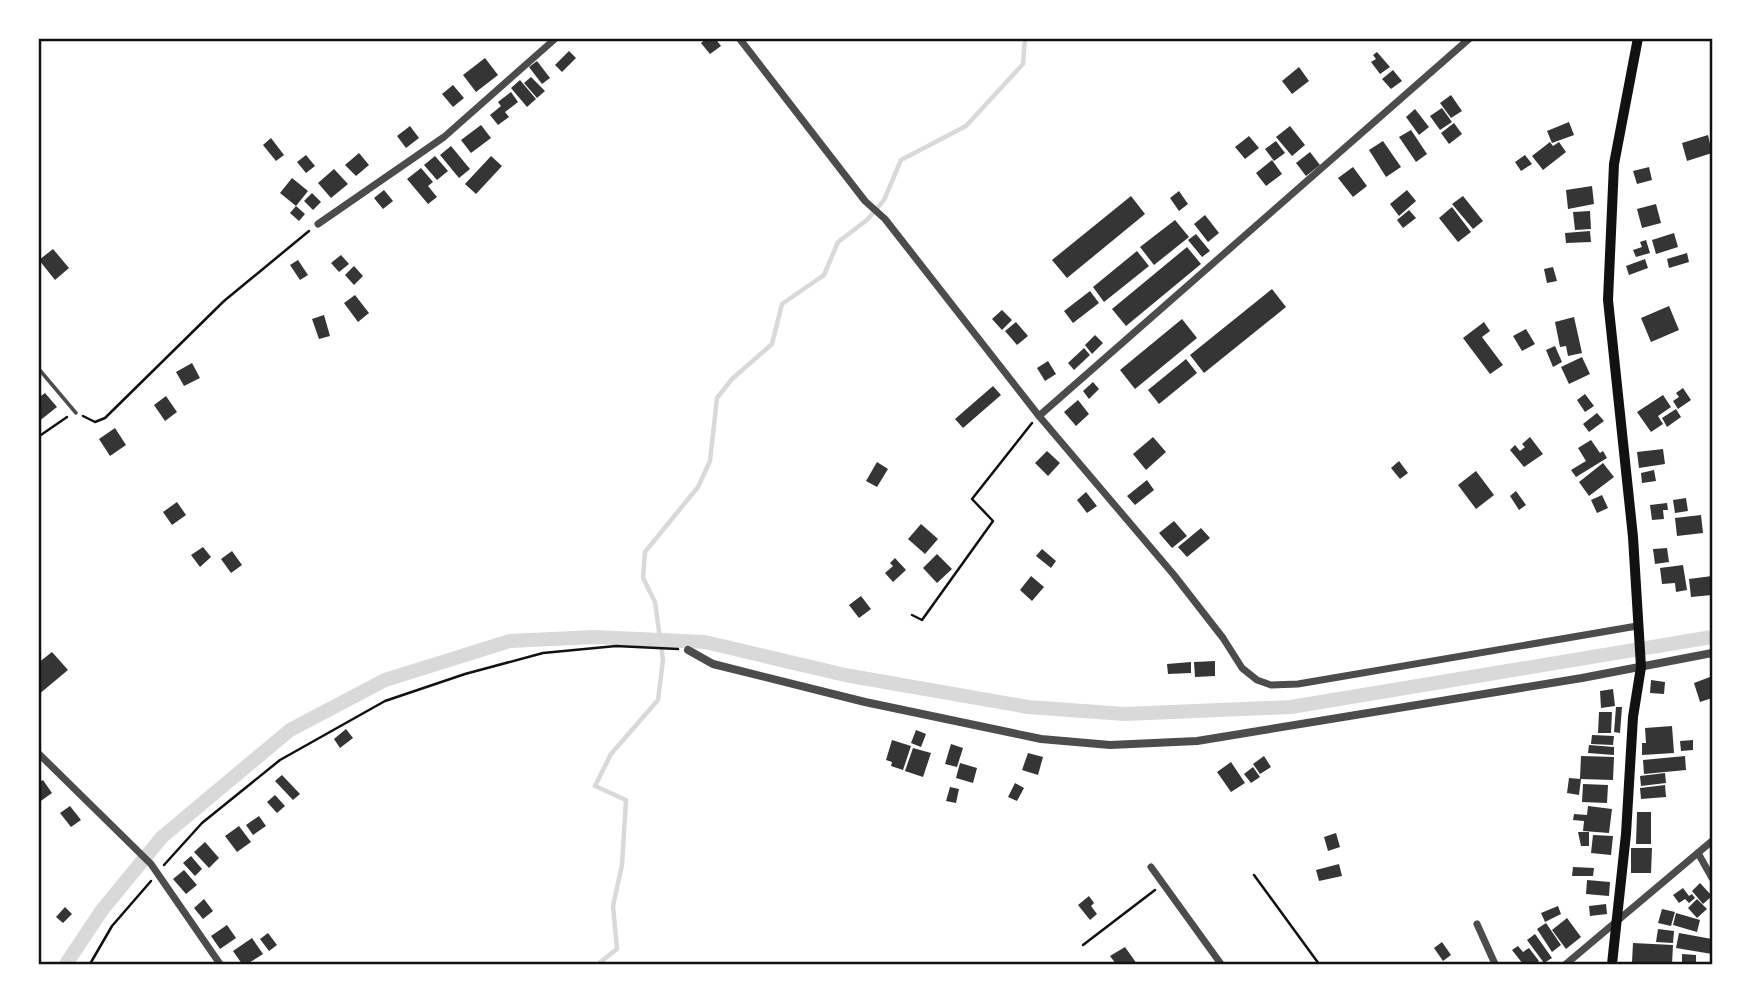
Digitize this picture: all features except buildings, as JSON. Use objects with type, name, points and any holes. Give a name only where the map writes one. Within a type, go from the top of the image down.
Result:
[{"type":"main road","points":[[1612,964],[1614,925],[1626,834],[1633,717],[1641,666],[1633,537],[1608,300],[1614,164],[1638,38]]},
{"type":"street","points":[[318,224],[444,137],[556,38]]},
{"type":"street","points":[[739,38],[865,201],[885,219],[1039,416],[1174,575],[1223,638],[1242,668],[1257,680],[1271,685],[1298,684],[1637,626]]},
{"type":"street","points":[[1039,416],[1469,38]]},
{"type":"street","points":[[688,650],[713,664],[865,702],[1041,739],[1110,745],[1197,741],[1713,653]]},
{"type":"street","points":[[38,753],[151,864],[220,964]]},
{"type":"street","points":[[1566,964],[1713,841]]},
{"type":"street","points":[[1699,853],[1713,877]]},
{"type":"street","points":[[1152,867],[1221,964]]},
{"type":"street","points":[[1477,924],[1495,964]]},
{"type":"lane","points":[[38,368],[76,413]]},
{"type":"path","points":[[38,437],[65,417],[76,413],[95,422],[105,418],[224,301],[318,224]]},
{"type":"path","points":[[912,615],[922,620],[993,521],[972,499],[1039,416]]},
{"type":"path","points":[[90,964],[112,926],[202,823],[280,760],[384,701],[465,674],[543,653],[616,646],[688,650]]},
{"type":"path","points":[[1254,875],[1319,964]]},
{"type":"path","points":[[1083,945],[1164,884]]},
{"type":"waterway","points":[[598,964],[617,949],[613,906],[622,865],[626,800],[595,786],[611,754],[658,700],[663,660],[655,602],[643,578],[645,552],[698,487],[710,461],[717,398],[732,379],[772,344],[782,304],[824,275],[838,242],[867,220],[884,200],[901,160],[966,126],[1023,64],[1025,38]]},
{"type":"waterway","points":[[66,964],[102,910],[162,837],[290,730],[385,680],[510,641],[594,637],[705,642],[845,675],[1028,707],[1125,714],[1291,707],[1712,637]]}]
